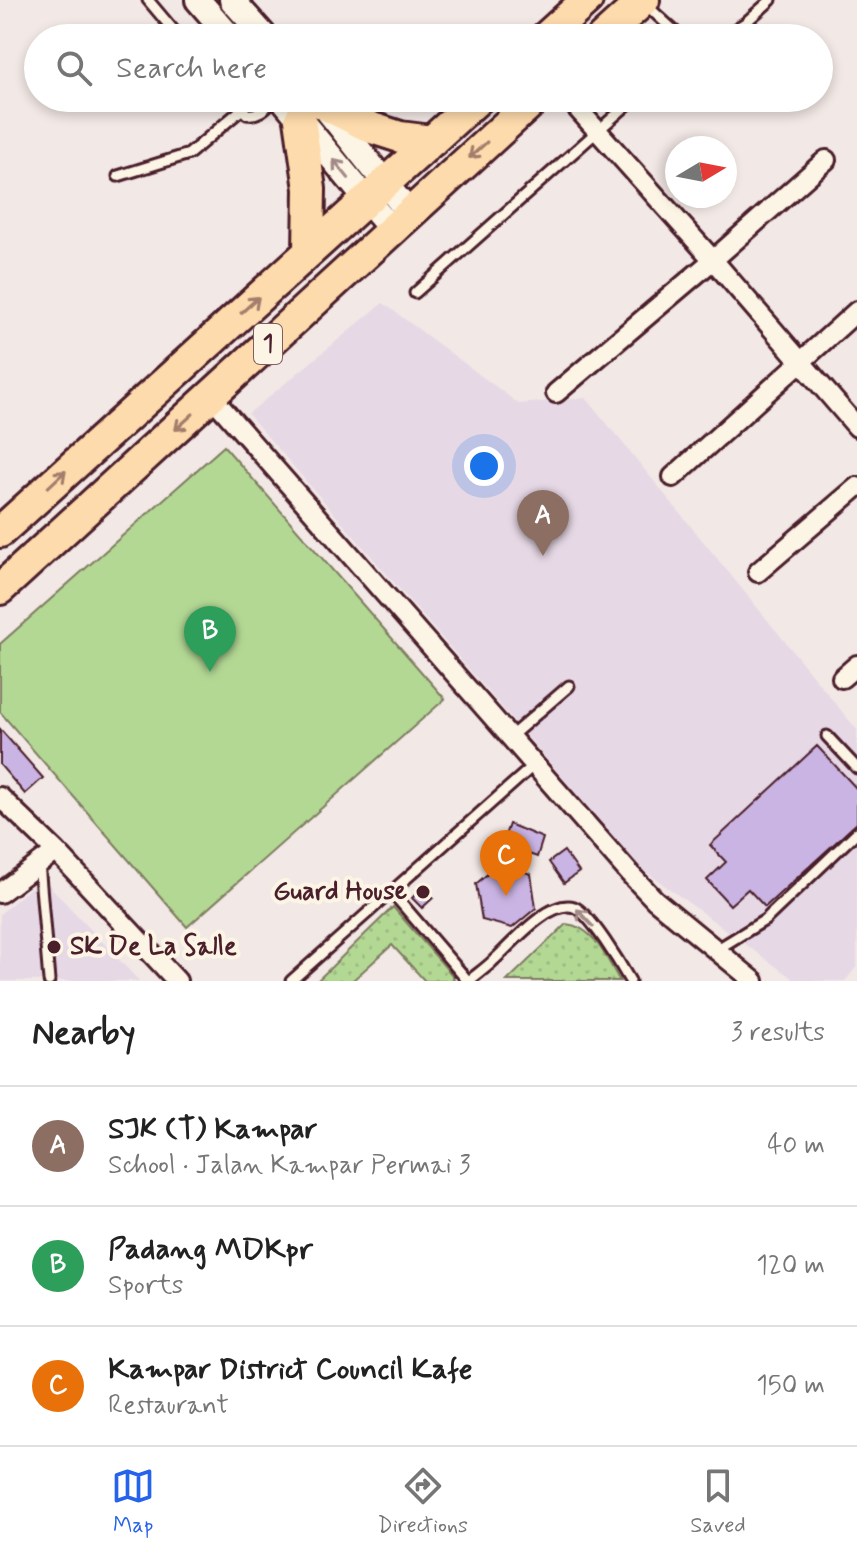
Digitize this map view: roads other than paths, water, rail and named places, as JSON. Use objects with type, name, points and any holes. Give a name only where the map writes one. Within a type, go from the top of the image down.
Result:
[{"type":"highway","points":[[560,24],[587,0]]},
{"type":"highway","points":[[618,24],[643,1]]},
{"type":"highway","points":[[301,112],[310,189],[309,251]]},
{"type":"highway","points":[[326,112],[400,137],[432,141]]},
{"type":"highway","name":"1","points":[[0,532],[464,112]]},
{"type":"highway","name":"1","points":[[0,589],[521,112]]},
{"type":"main road","points":[[198,0],[219,24]]},
{"type":"main road","points":[[232,0],[253,24]]},
{"type":"main road","points":[[308,112],[400,221]]},
{"type":"street","points":[[581,112],[857,427]]},
{"type":"street","points":[[556,393],[826,160]]},
{"type":"street","points":[[673,477],[857,311]]},
{"type":"street","points":[[212,397],[632,876],[655,900],[754,981]]},
{"type":"street","points":[[758,572],[857,487]]},
{"type":"street","points":[[842,678],[857,665]]},
{"type":"street","points":[[0,797],[56,851],[177,981]]},
{"type":"street","points":[[0,893],[56,851]]},
{"type":"lane","points":[[148,0],[168,24]]},
{"type":"lane","points":[[743,24],[771,0]]},
{"type":"lane","points":[[643,1],[667,24]]},
{"type":"lane","points":[[118,176],[189,154],[239,112]]},
{"type":"lane","points":[[244,112],[265,112]]},
{"type":"lane","points":[[415,293],[620,112]]},
{"type":"lane","points":[[510,737],[569,686]]},
{"type":"lane","points":[[827,736],[857,768]]},
{"type":"lane","points":[[291,981],[534,765]]},
{"type":"lane","points":[[716,950],[765,920],[857,832]]},
{"type":"lane","points":[[39,863],[49,981]]},
{"type":"lane","points":[[391,891],[469,981],[536,920],[564,906],[584,914],[630,981],[636,981]]},
{"type":"place","name":"SJK (T) Kampar","points":[[543,556]]},
{"type":"place","name":"Padang MDKpr","points":[[210,672]]},
{"type":"place","name":"Guard House","points":[[423,892]]},
{"type":"place","name":"Kampar District Council Kafe","points":[[506,896]]},
{"type":"place","name":"SK De La Salle","points":[[54,947]]}]
